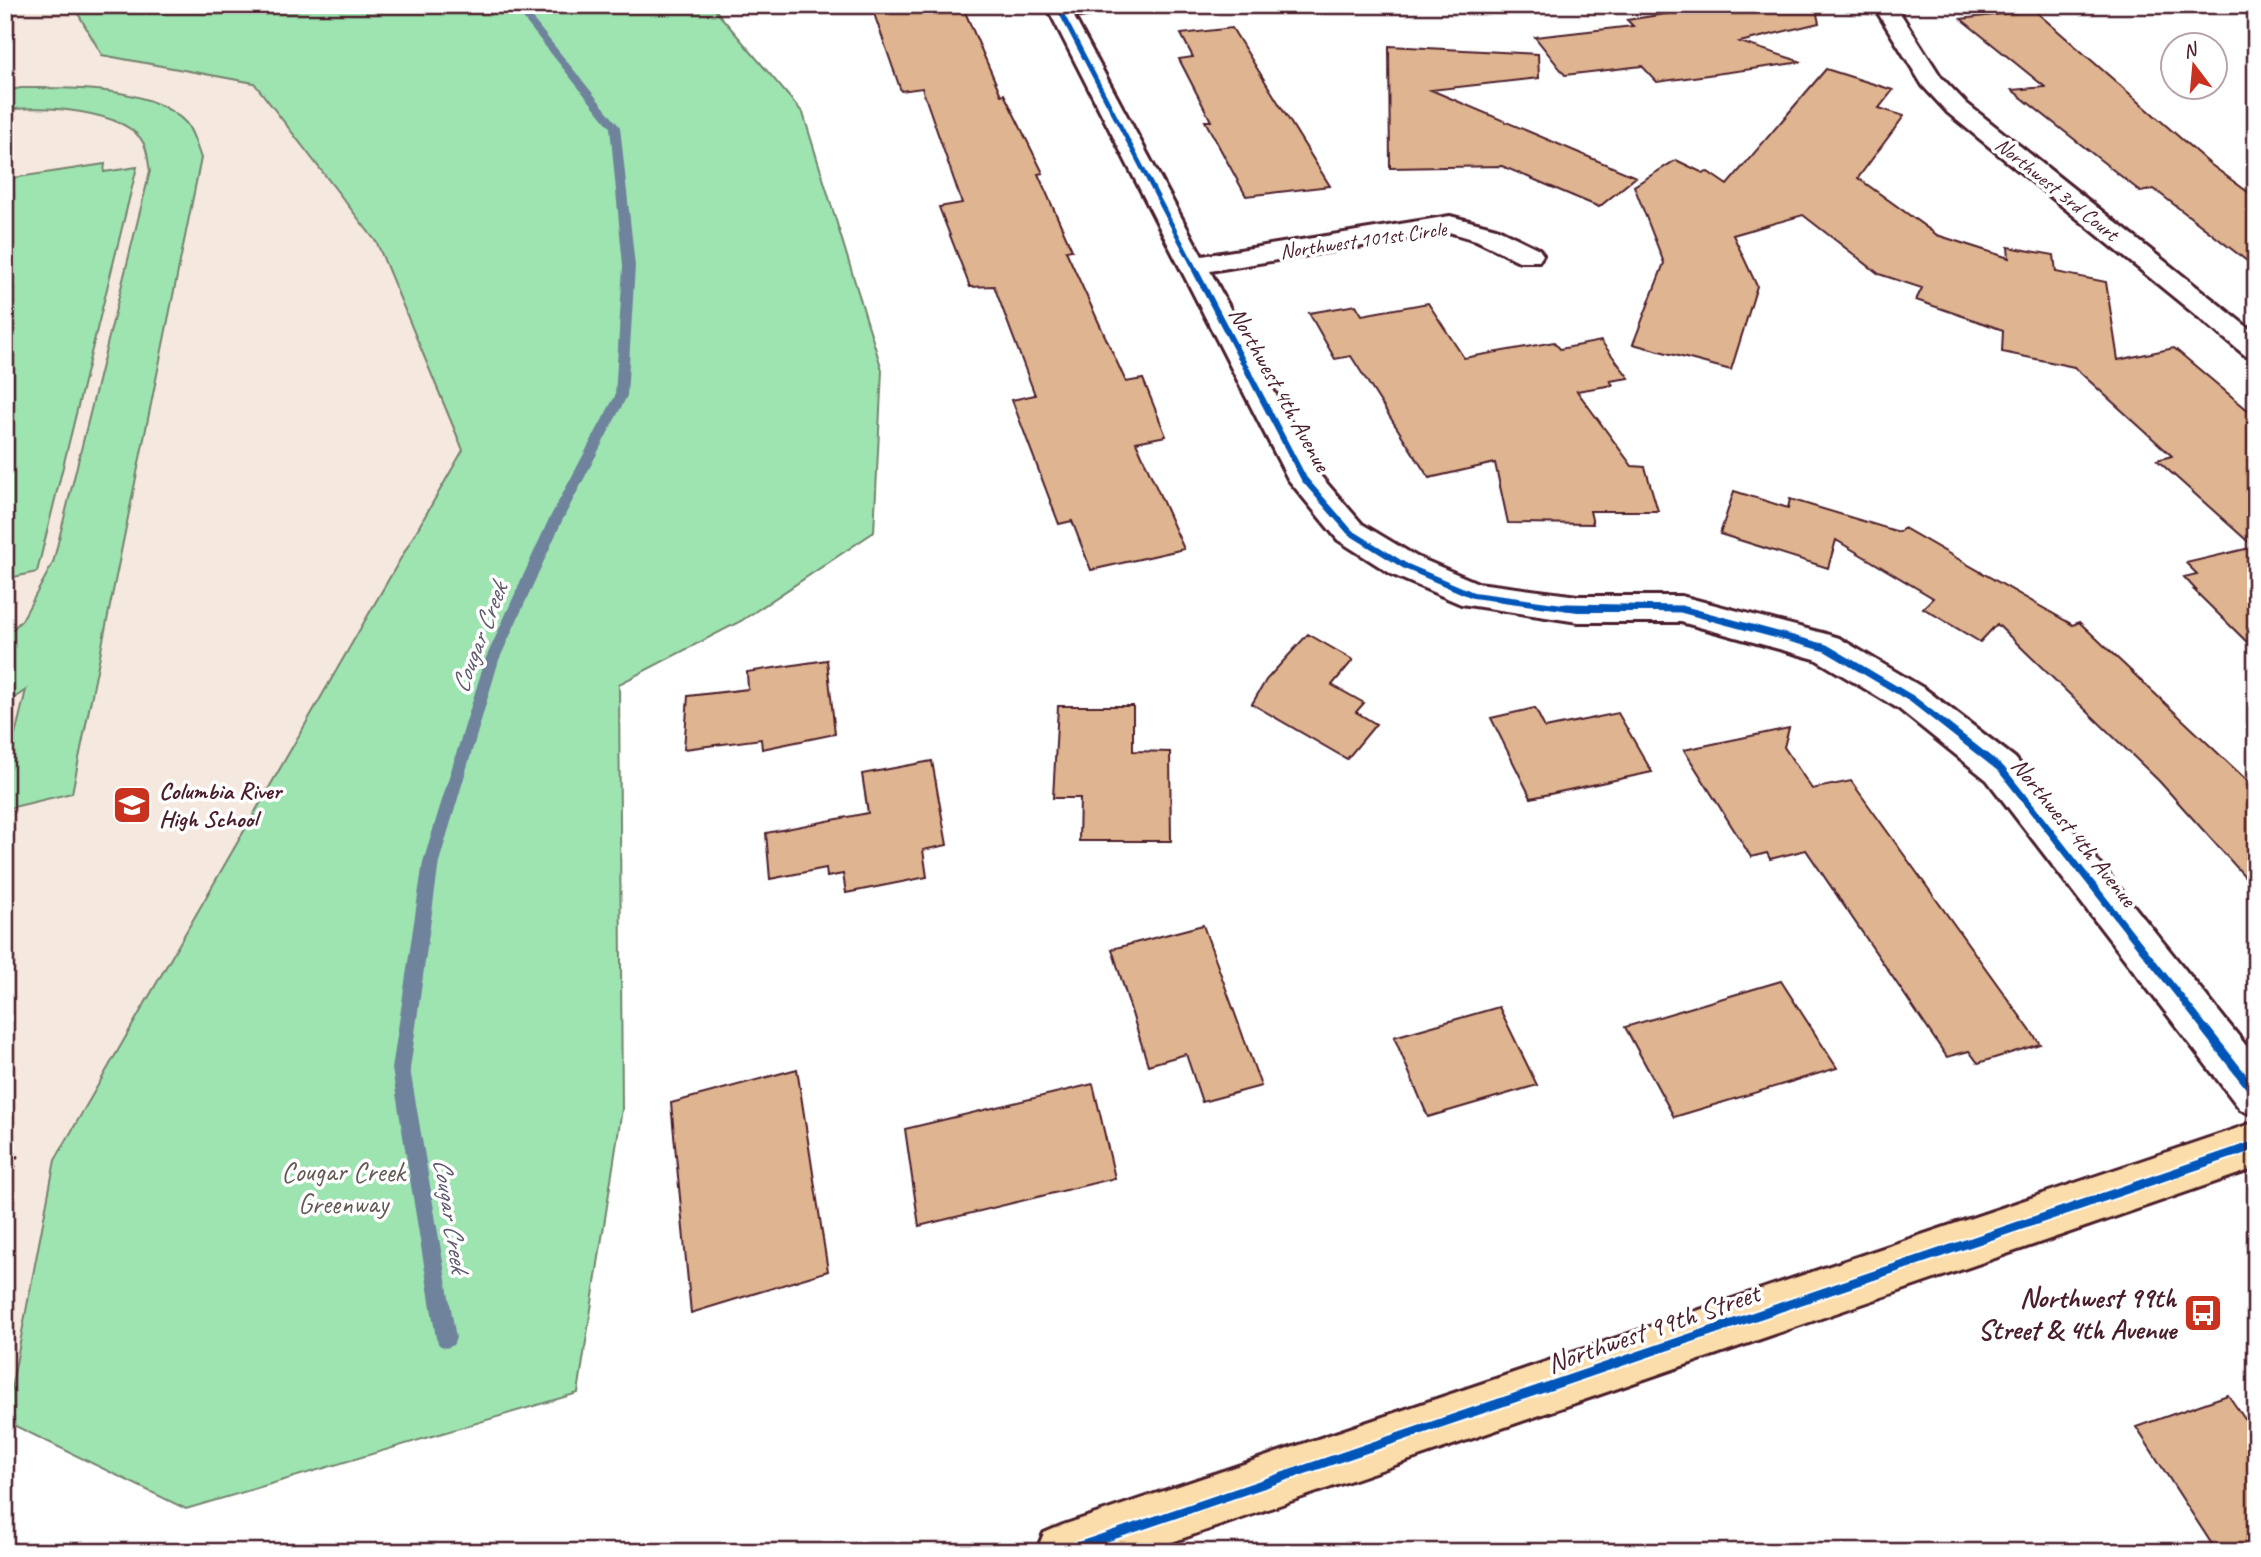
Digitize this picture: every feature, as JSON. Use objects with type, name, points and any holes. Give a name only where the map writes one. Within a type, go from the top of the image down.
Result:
[{"type":"main road","name":"Northwest 99th Street","points":[[1063,1552],[2256,1145]]},
{"type":"street","points":[[1058,9],[1106,5]]},
{"type":"street","name":"Northwest 3rd Court","points":[[1884,5],[1932,81],[1957,108],[2256,349]]},
{"type":"street","name":"Northwest 4th Avenue","points":[[1058,9],[1304,479],[1350,532],[1405,566],[1473,595],[1578,610],[1681,609],[1826,648],[1912,699],[2001,769],[2256,1094]]},
{"type":"street","name":"Northwest 101st Circle","points":[[1192,266],[1450,224],[1486,234],[1529,255]]},
{"type":"path","points":[[5,1149],[10,1145],[16,1156],[5,1205]]},
{"type":"shaded area","name":"Columbia River High School","points":[[5,5],[73,5],[102,55],[254,83],[377,243],[463,450],[55,1160],[5,1417]]},
{"type":"green space","name":"Cougar Creek Greenway","points":[[73,5],[711,5],[803,113],[882,370],[874,532],[741,621],[619,684],[622,1109],[578,1393],[186,1509],[5,1421],[55,1160],[463,450],[377,243],[254,83],[102,55]]},
{"type":"green space","points":[[21,88],[108,91],[152,102],[186,123],[201,158],[72,793],[5,809],[5,776],[26,690],[5,704],[5,637],[22,620],[53,563],[150,171],[144,144],[135,132],[120,123],[59,109],[5,110],[5,91]]},
{"type":"green space","points":[[105,164],[104,172],[137,167],[37,572],[5,579],[5,179]]},
{"type":"building","points":[[871,5],[962,5],[1001,95],[1004,94],[1043,173],[1038,174],[1072,250],[1066,251],[1126,382],[1143,379],[1166,436],[1136,442],[1184,549],[1091,570],[1072,521],[1059,524],[1012,400],[1035,395],[994,286],[970,287],[939,207],[962,203],[922,88],[901,91]]},
{"type":"building","points":[[1722,5],[1815,5],[1819,23],[1740,42],[1802,62],[1657,82],[1642,66],[1565,75],[1535,37],[1633,26],[1627,20]]},
{"type":"building","points":[[2034,10],[2210,164],[2256,198],[2256,268],[2154,189],[2141,192],[2012,90],[2045,87],[1961,19]]},
{"type":"building","points":[[1232,28],[1330,186],[1246,196],[1205,121],[1211,121],[1179,59],[1193,57],[1181,34]]},
{"type":"building","points":[[1389,46],[1538,54],[1539,78],[1431,90],[1636,177],[1599,207],[1502,166],[1390,168]]},
{"type":"building","points":[[1826,69],[1893,90],[1879,108],[1904,116],[1858,178],[1937,235],[2009,258],[2008,247],[2054,255],[2056,272],[2106,282],[2118,360],[2174,348],[2256,417],[2256,651],[2184,577],[2197,574],[2186,563],[2254,547],[2157,460],[2172,456],[2074,367],[2002,352],[2003,330],[1916,300],[1922,288],[1879,274],[1803,215],[1733,235],[1757,286],[1731,370],[1633,344],[1664,263],[1634,186],[1676,160],[1703,173],[1708,172],[1727,185]]},
{"type":"building","points":[[1428,303],[1464,358],[1554,342],[1560,349],[1601,341],[1629,378],[1610,381],[1613,385],[1577,391],[1632,466],[1645,467],[1658,511],[1590,511],[1593,524],[1508,523],[1495,463],[1429,478],[1351,356],[1335,359],[1309,313],[1356,305],[1362,315]]},
{"type":"building","points":[[1734,491],[1788,508],[1790,499],[1899,532],[1904,528],[2073,625],[2079,622],[2256,789],[2256,889],[2159,781],[1997,624],[1980,642],[1923,608],[1933,598],[1836,540],[1828,568],[1720,534]]},
{"type":"building","points":[[1308,634],[1353,660],[1332,685],[1364,703],[1356,712],[1376,724],[1347,759],[1252,704],[1266,680]]},
{"type":"building","points":[[827,660],[835,734],[762,749],[761,739],[684,749],[688,696],[748,689],[747,672]]},
{"type":"building","points":[[1058,706],[1133,706],[1133,751],[1170,752],[1171,841],[1079,841],[1080,798],[1053,798]]},
{"type":"building","points":[[1535,708],[1545,728],[1618,713],[1652,772],[1531,798],[1491,718]]},
{"type":"building","points":[[1789,728],[1784,747],[1812,789],[1851,781],[2040,1044],[1978,1063],[1969,1051],[1947,1057],[1806,850],[1770,859],[1767,853],[1751,857],[1684,750]]},
{"type":"building","points":[[932,761],[947,845],[923,850],[927,877],[846,893],[843,874],[827,877],[826,868],[770,879],[766,833],[868,813],[862,774]]},
{"type":"building","points":[[1203,925],[1261,1086],[1202,1102],[1186,1054],[1148,1065],[1112,949]]},
{"type":"building","points":[[1781,981],[1837,1068],[1674,1117],[1625,1027]]},
{"type":"building","points":[[1499,1007],[1537,1085],[1428,1117],[1394,1037]]},
{"type":"building","points":[[797,1069],[828,1271],[691,1313],[671,1103]]},
{"type":"building","points":[[1093,1084],[1115,1178],[919,1226],[905,1129]]},
{"type":"building","points":[[2228,1395],[2256,1435],[2256,1552],[2217,1552],[2136,1427]]},
{"type":"waterway","name":"Cougar Creek","points":[[446,1338],[401,1069],[431,862],[492,660],[555,521],[621,396],[629,266],[615,127],[524,14],[510,5]]},
{"type":"cycle path","points":[[1057,5],[1304,479],[1350,532],[1405,566],[1473,595],[1578,609],[1681,609],[1826,648],[1912,699],[2001,769],[2256,1094]]},
{"type":"cycle path","points":[[1063,1552],[2256,1145]]},
{"type":"place","name":"Columbia River High School","points":[[132,805]]},
{"type":"place","name":"Northwest 99th Street & 4th Avenue","points":[[2203,1313]]}]
